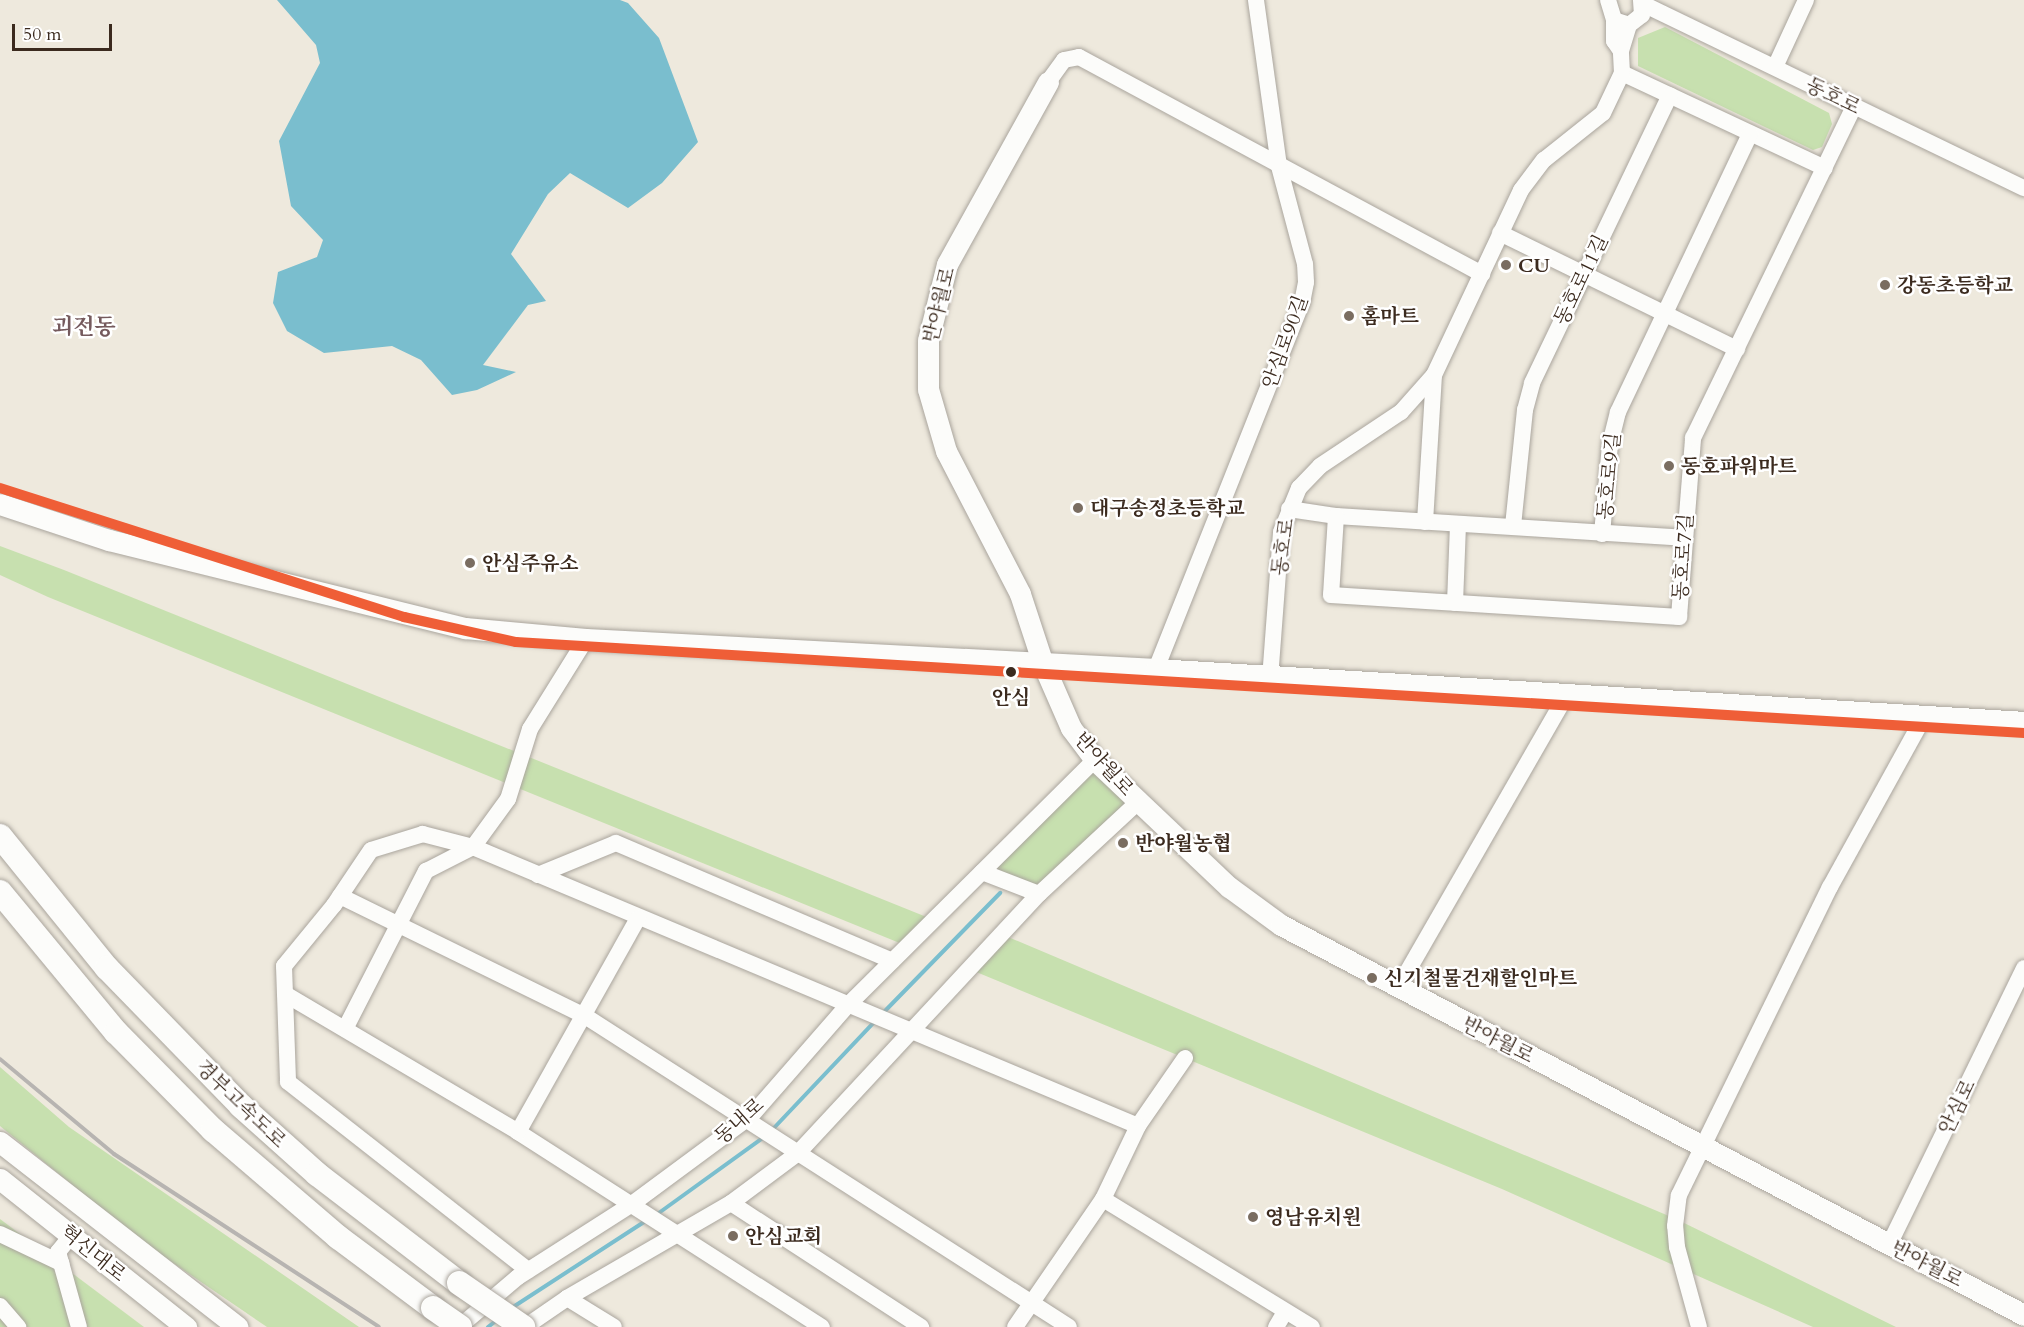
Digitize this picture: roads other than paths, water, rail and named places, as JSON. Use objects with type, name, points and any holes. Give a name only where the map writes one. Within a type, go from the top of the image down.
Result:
[{"type":"highway","name":"경부고속도로","points":[[0,836],[108,968],[241,1107],[317,1174],[459,1283],[524,1327]]},
{"type":"highway","name":"경부고속도로","points":[[0,892],[116,1032],[213,1130],[338,1237],[459,1327]]},
{"type":"main road","name":"반야월로","points":[[1048,82],[947,264],[928,340],[928,389],[946,451],[1020,594],[1043,664],[1071,728],[1095,760],[1229,887],[1281,925],[2024,1315]]},
{"type":"main road","points":[[0,504],[109,540],[465,628],[586,639],[1156,669],[1270,679],[1567,694],[2024,722]]},
{"type":"main road","points":[[0,1142],[238,1327]]},
{"type":"main road","name":"혁신대로","points":[[0,1179],[186,1327]]},
{"type":"street","name":"안심로90길","points":[[1156,669],[1302,303],[1305,264],[1279,166],[1256,0]]},
{"type":"street","name":"동호로","points":[[1270,679],[1281,532],[1299,488],[1320,466],[1401,412],[1434,375],[1500,233],[1532,172],[1603,113],[1622,72],[1621,51],[1614,41],[1621,22],[1608,0]]},
{"type":"street","points":[[1775,67],[1806,0]]},
{"type":"street","points":[[1621,22],[1642,15],[1642,2]]},
{"type":"street","name":"동호로","points":[[1642,2],[2024,188]]},
{"type":"street","points":[[1048,82],[1064,60],[1079,57],[1482,274]]},
{"type":"street","points":[[1622,72],[1824,168]]},
{"type":"street","name":"동호로11길","points":[[1513,526],[1524,418],[1532,383],[1670,95]]},
{"type":"street","name":"동호로7길","points":[[1336,516],[1331,595],[1679,616],[1683,538],[1693,438],[1854,107]]},
{"type":"street","name":"동호로9길","points":[[1289,509],[1336,516],[1513,526],[1602,534],[1610,444],[1617,412],[1663,311],[1750,134]]},
{"type":"street","points":[[1500,233],[1737,349]]},
{"type":"street","name":"동호로","points":[[1425,522],[1434,375]]},
{"type":"street","points":[[1455,603],[1458,524]]},
{"type":"street","points":[[1602,534],[1683,538]]},
{"type":"street","points":[[345,1029],[426,871],[472,847],[508,799],[530,729],[586,639]]},
{"type":"street","points":[[1398,988],[1567,694]]},
{"type":"street","points":[[1699,1327],[1681,1266],[1675,1226],[1679,1195],[1830,887],[1924,717]]},
{"type":"street","name":"동내로","points":[[459,1327],[528,1270],[632,1204],[746,1119],[846,1006],[1095,760]]},
{"type":"street","points":[[524,1327],[567,1298],[678,1236],[731,1203],[798,1153],[1039,894],[1138,802]]},
{"type":"street","points":[[528,1270],[288,1082],[284,966],[339,896],[371,850],[423,834],[472,847],[910,1033],[1138,1126]]},
{"type":"street","points":[[538,875],[616,843],[892,961]]},
{"type":"street","points":[[982,872],[1039,894]]},
{"type":"street","points":[[339,896],[585,1016],[1068,1327]]},
{"type":"street","points":[[518,1132],[638,918]]},
{"type":"street","name":"안심로","points":[[1889,1245],[2024,968]]},
{"type":"street","points":[[285,994],[518,1132],[822,1327]]},
{"type":"street","points":[[1015,1327],[1102,1199],[1138,1126],[1185,1058]]},
{"type":"street","points":[[1102,1199],[1312,1327]]},
{"type":"street","points":[[731,1203],[921,1327]]},
{"type":"street","points":[[0,1234],[61,1263]]},
{"type":"street","points":[[71,1236],[58,1252],[79,1327]]},
{"type":"street","points":[[567,1298],[614,1327]]},
{"type":"street","points":[[0,1306],[18,1327]]},
{"type":"street","points":[[1276,1327],[1285,1312]]},
{"type":"water","points":[[277,0],[620,0],[628,3],[659,38],[698,142],[662,183],[628,208],[570,173],[548,194],[511,254],[546,301],[528,305],[483,365],[516,372],[477,390],[452,395],[421,360],[392,346],[324,353],[287,331],[273,303],[278,272],[317,257],[323,240],[291,206],[279,141],[320,63],[316,45]]},
{"type":"waterway","points":[[883,1013],[1000,893]]},
{"type":"waterway","points":[[772,1130],[876,1020]]},
{"type":"waterway","points":[[656,1215],[764,1137]]},
{"type":"waterway","points":[[510,1309],[647,1220]]},
{"type":"waterway","points":[[488,1327],[497,1320]]},
{"type":"railway","points":[[0,1059],[114,1154],[379,1327]]},
{"type":"place","name":"CU","points":[[1506,265]]},
{"type":"place","name":"강동초등학교","points":[[1885,285]]},
{"type":"place","name":"홈마트","points":[[1349,316]]},
{"type":"place","name":"동호파워마트","points":[[1669,466]]},
{"type":"place","name":"대구송정초등학교","points":[[1078,508]]},
{"type":"place","name":"안심주유소","points":[[470,563]]},
{"type":"place","name":"안심","points":[[1011,672]]},
{"type":"place","name":"반야월농협","points":[[1123,843]]},
{"type":"place","name":"신기철물건재할인마트","points":[[1372,978]]},
{"type":"place","name":"영남유치원","points":[[1253,1217]]},
{"type":"place","name":"안심교회","points":[[733,1236]]},
{"type":"district","name":"괴전동","points":[[84,328]]}]
